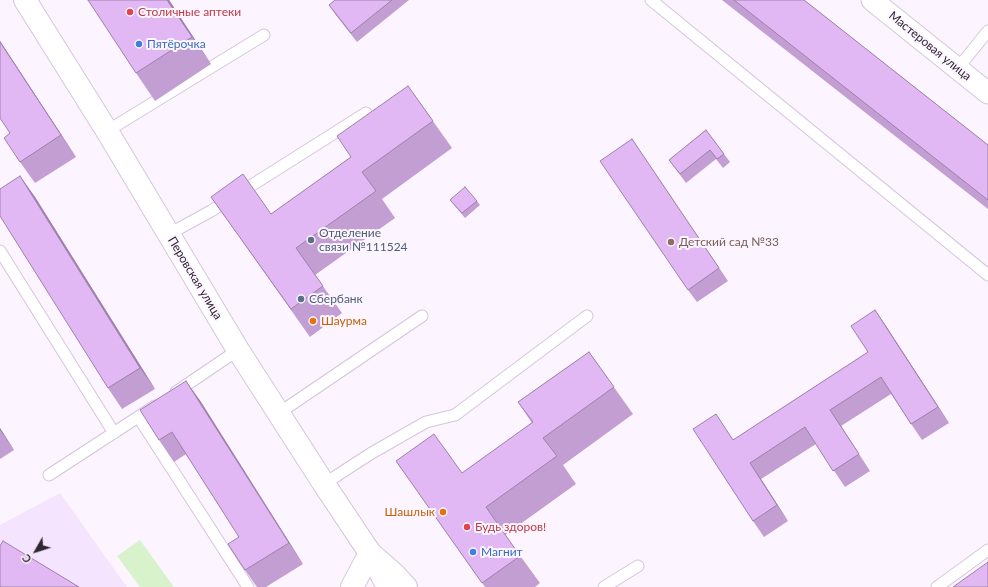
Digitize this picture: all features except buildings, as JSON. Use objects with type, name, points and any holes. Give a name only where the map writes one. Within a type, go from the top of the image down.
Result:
[{"type":"main road","name":"Перовская улица","points":[[25,0],[170,234],[238,350],[370,553],[388,587]]},
{"type":"main road","name":"Перовская улица","points":[[370,553],[394,574],[406,587]]},
{"type":"main road","points":[[352,587],[370,553]]},
{"type":"street","name":"Мастеровая улица","points":[[872,0],[988,93]]},
{"type":"lane","points":[[651,0],[988,275]]},
{"type":"lane","points":[[958,68],[988,31]]},
{"type":"lane","points":[[107,131],[264,35]]},
{"type":"lane","points":[[170,234],[211,211],[366,113]]},
{"type":"lane","points":[[0,251],[114,433]]},
{"type":"lane","points":[[279,414],[422,316]]},
{"type":"lane","points":[[324,484],[370,454],[426,422],[456,415],[587,316]]},
{"type":"lane","points":[[49,474],[139,418],[238,350]]},
{"type":"lane","points":[[139,418],[248,587]]},
{"type":"lane","points":[[937,587],[988,550]]},
{"type":"lane","points":[[604,587],[638,566]]},
{"type":"shaded area","points":[[60,493],[127,587],[0,587],[0,525]]},
{"type":"green space","points":[[140,540],[174,587],[140,587],[117,556]]},
{"type":"place","name":"Столичные аптеки","points":[[130,12]]},
{"type":"place","name":"Пятёрочка","points":[[139,44]]},
{"type":"place","name":"Отделение связи №111524","points":[[311,240]]},
{"type":"place","name":"Детский сад №33","points":[[671,242]]},
{"type":"place","name":"Сбербанк","points":[[301,299]]},
{"type":"place","name":"Шаурма","points":[[313,321]]},
{"type":"place","name":"Шашлык","points":[[443,512]]},
{"type":"place","name":"Будь здоров!","points":[[467,527]]},
{"type":"place","name":"Магнит","points":[[473,552]]}]
